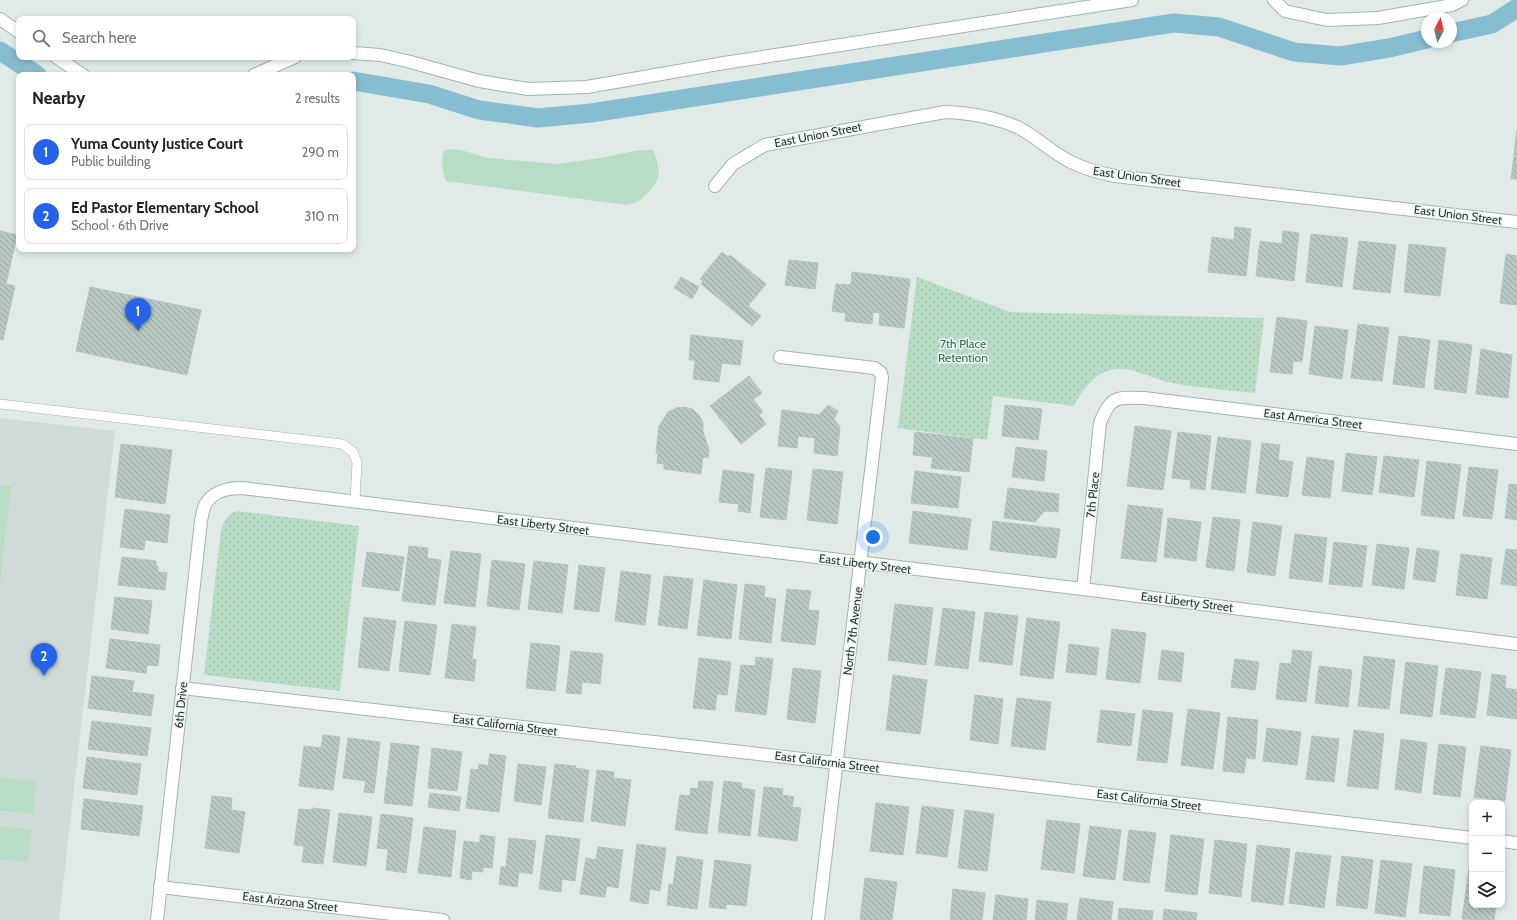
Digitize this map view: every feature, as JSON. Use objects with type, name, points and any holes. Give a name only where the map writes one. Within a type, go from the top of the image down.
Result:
[{"type":"street","points":[[356,53],[400,60],[479,81],[528,89],[587,88],[732,62],[1132,0]]},
{"type":"street","points":[[1274,0],[1285,11],[1327,20],[1378,18],[1452,5],[1462,0]]},
{"type":"street","points":[[0,19],[16,30]]},
{"type":"street","points":[[60,60],[78,72]]},
{"type":"street","points":[[261,72],[288,60]]},
{"type":"street","name":"East Union Street","points":[[715,186],[733,164],[765,145],[946,112],[968,113],[996,119],[1018,128],[1070,162],[1090,171],[1517,222]]},
{"type":"street","name":"North 7th Avenue","points":[[780,357],[875,368],[881,373],[882,378],[862,563],[818,920]]},
{"type":"street","name":"East America Street","points":[[1110,403],[1117,398],[1144,398],[1517,444]]},
{"type":"street","name":"7th Place","points":[[1083,589],[1100,423],[1104,411],[1110,403]]},
{"type":"street","name":"East Liberty Street","points":[[214,495],[227,488],[242,488],[1083,589],[1517,644]]},
{"type":"street","name":"6th Drive","points":[[157,920],[201,521],[205,505],[214,495]]},
{"type":"street","name":"East California Street","points":[[182,688],[1469,838]]},
{"type":"street","points":[[1505,841],[1517,843]]},
{"type":"street","name":"East Arizona Street","points":[[160,887],[443,920]]},
{"type":"lane","points":[[0,404],[342,444],[352,452],[357,462],[355,501]]},
{"type":"shaded area","points":[[0,418],[115,431],[59,920],[0,920]]},
{"type":"green space","points":[[449,149],[461,150],[488,158],[557,164],[600,158],[640,150],[653,150],[658,164],[659,175],[655,184],[646,195],[637,202],[627,205],[446,181],[442,159],[444,151]]},
{"type":"green space","name":"7th Place Retention","points":[[917,277],[1010,312],[1264,318],[1255,393],[1203,388],[1172,383],[1131,370],[1121,369],[1112,370],[1096,377],[1089,383],[1074,406],[993,396],[987,440],[898,428]]},
{"type":"green space","points":[[0,485],[11,486],[0,583]]},
{"type":"green space","points":[[237,511],[359,526],[340,691],[204,675],[221,530],[227,518]]},
{"type":"green space","points":[[0,777],[37,782],[33,814],[0,810]]},
{"type":"green space","points":[[0,826],[31,830],[28,862],[0,859]]},
{"type":"building","points":[[1517,130],[1517,179],[1511,179]]},
{"type":"building","points":[[1235,227],[1251,229],[1246,276],[1208,272],[1212,237],[1234,240]]},
{"type":"building","points":[[0,231],[16,235],[16,239],[6,284],[15,286],[3,340],[0,339]]},
{"type":"building","points":[[1283,231],[1299,233],[1294,281],[1256,276],[1260,241],[1282,244]]},
{"type":"building","points":[[1311,234],[1348,238],[1342,287],[1306,282]]},
{"type":"building","points":[[1359,241],[1396,245],[1390,293],[1353,289]]},
{"type":"building","points":[[1409,244],[1446,248],[1440,296],[1404,292]]},
{"type":"building","points":[[722,252],[728,257],[730,255],[766,284],[748,306],[761,316],[752,326],[701,284],[703,281],[700,279]]},
{"type":"building","points":[[1506,254],[1517,256],[1517,305],[1500,303]]},
{"type":"building","points":[[789,260],[818,263],[815,289],[785,285]]},
{"type":"building","points":[[852,272],[910,279],[904,328],[879,325],[880,313],[873,312],[872,324],[845,321],[846,313],[832,311],[836,284],[851,285]]},
{"type":"building","points":[[681,277],[699,287],[692,299],[674,288]]},
{"type":"building","points":[[90,287],[201,310],[187,375],[76,351]]},
{"type":"building","points":[[1277,317],[1307,321],[1302,362],[1293,361],[1292,374],[1270,372]]},
{"type":"building","points":[[1358,324],[1389,328],[1382,381],[1351,378]]},
{"type":"building","points":[[1315,326],[1348,330],[1342,379],[1309,374]]},
{"type":"building","points":[[691,335],[743,341],[740,365],[722,363],[719,382],[693,379],[695,360],[689,360]]},
{"type":"building","points":[[1399,336],[1430,340],[1424,388],[1393,384]]},
{"type":"building","points":[[1439,340],[1472,345],[1466,393],[1434,389]]},
{"type":"building","points":[[1481,349],[1512,355],[1508,398],[1476,394]]},
{"type":"building","points":[[749,376],[762,393],[753,399],[763,412],[759,415],[766,424],[741,444],[710,406]]},
{"type":"building","points":[[828,405],[838,411],[834,419],[840,427],[837,456],[814,453],[815,438],[798,436],[797,448],[778,446],[782,410],[819,415]]},
{"type":"building","points":[[1005,405],[1042,409],[1038,440],[1002,436]]},
{"type":"building","points":[[684,407],[692,409],[699,415],[703,423],[703,431],[709,450],[708,458],[703,457],[701,474],[664,469],[664,464],[657,463],[658,453],[656,453],[659,426],[668,412],[676,408]]},
{"type":"building","points":[[1135,426],[1171,431],[1163,490],[1127,486]]},
{"type":"building","points":[[915,432],[973,439],[969,472],[931,468],[933,457],[913,455]]},
{"type":"building","points":[[1178,432],[1211,436],[1205,490],[1190,488],[1191,480],[1172,478]]},
{"type":"building","points":[[1218,437],[1251,441],[1245,493],[1211,489]]},
{"type":"building","points":[[1262,443],[1280,445],[1278,460],[1293,462],[1288,497],[1256,493]]},
{"type":"building","points":[[121,444],[172,450],[165,504],[115,497]]},
{"type":"building","points":[[1016,447],[1047,451],[1044,481],[1012,477]]},
{"type":"building","points":[[1346,453],[1377,457],[1372,495],[1342,491]]},
{"type":"building","points":[[1384,456],[1419,460],[1414,497],[1379,492]]},
{"type":"building","points":[[1307,457],[1334,461],[1330,498],[1302,495]]},
{"type":"building","points":[[1427,461],[1461,465],[1454,519],[1421,515]]},
{"type":"building","points":[[1469,467],[1498,470],[1492,519],[1463,516]]},
{"type":"building","points":[[766,468],[792,471],[786,520],[760,517]]},
{"type":"building","points":[[813,469],[843,472],[837,524],[807,520]]},
{"type":"building","points":[[723,470],[754,474],[750,513],[738,511],[739,504],[719,502]]},
{"type":"building","points":[[915,471],[961,477],[958,508],[911,503]]},
{"type":"building","points":[[1509,484],[1517,485],[1517,520],[1505,518]]},
{"type":"building","points":[[1008,488],[1059,494],[1058,512],[1045,511],[1035,522],[1004,518]]},
{"type":"building","points":[[1128,505],[1163,509],[1156,562],[1121,558]]},
{"type":"building","points":[[125,509],[170,515],[167,543],[145,540],[144,550],[120,547]]},
{"type":"building","points":[[913,511],[971,519],[967,550],[909,543]]},
{"type":"building","points":[[1213,517],[1240,520],[1234,571],[1206,567]]},
{"type":"building","points":[[1168,518],[1201,522],[1196,561],[1164,557]]},
{"type":"building","points":[[993,521],[1060,529],[1056,558],[990,550]]},
{"type":"building","points":[[1253,522],[1282,526],[1275,576],[1247,572]]},
{"type":"building","points":[[1295,534],[1327,538],[1322,582],[1289,578]]},
{"type":"building","points":[[1334,542],[1367,546],[1362,587],[1329,584]]},
{"type":"building","points":[[1377,544],[1409,548],[1404,589],[1372,585]]},
{"type":"building","points":[[409,546],[428,548],[427,558],[441,560],[435,605],[402,601]]},
{"type":"building","points":[[1417,548],[1439,551],[1435,582],[1413,579]]},
{"type":"building","points":[[1506,549],[1517,550],[1517,586],[1501,584]]},
{"type":"building","points":[[451,551],[481,554],[475,607],[444,603]]},
{"type":"building","points":[[367,552],[404,557],[399,591],[362,586]]},
{"type":"building","points":[[1461,554],[1492,558],[1487,599],[1456,595]]},
{"type":"building","points":[[122,557],[156,561],[158,572],[167,573],[165,590],[118,585]]},
{"type":"building","points":[[492,560],[525,564],[519,610],[487,606]]},
{"type":"building","points":[[534,561],[568,565],[562,613],[528,609]]},
{"type":"building","points":[[579,565],[605,568],[599,612],[574,609]]},
{"type":"building","points":[[621,571],[651,575],[645,625],[615,621]]},
{"type":"building","points":[[664,576],[693,579],[687,629],[658,625]]},
{"type":"building","points":[[704,580],[737,585],[731,639],[697,635]]},
{"type":"building","points":[[745,584],[765,586],[764,597],[776,599],[771,643],[739,639]]},
{"type":"building","points":[[787,589],[811,591],[808,610],[819,611],[815,645],[781,641]]},
{"type":"building","points":[[115,597],[152,601],[148,634],[111,629]]},
{"type":"building","points":[[895,604],[933,608],[926,665],[888,660]]},
{"type":"building","points":[[943,608],[975,612],[968,669],[935,665]]},
{"type":"building","points":[[985,612],[1018,616],[1012,665],[979,661]]},
{"type":"building","points":[[364,617],[396,621],[389,671],[358,667]]},
{"type":"building","points":[[1027,618],[1060,622],[1053,679],[1020,675]]},
{"type":"building","points":[[405,621],[437,625],[430,675],[399,671]]},
{"type":"building","points":[[452,624],[476,627],[472,659],[476,660],[474,681],[445,678]]},
{"type":"building","points":[[1112,629],[1146,633],[1140,683],[1106,679]]},
{"type":"building","points":[[110,639],[160,645],[158,666],[147,665],[146,673],[106,668]]},
{"type":"building","points":[[531,643],[560,646],[555,691],[526,688]]},
{"type":"building","points":[[1069,644],[1099,648],[1096,675],[1066,672]]},
{"type":"building","points":[[1162,650],[1184,653],[1181,682],[1158,679]]},
{"type":"building","points":[[1293,650],[1312,652],[1306,702],[1276,699],[1280,663],[1291,664]]},
{"type":"building","points":[[571,651],[603,654],[600,684],[582,682],[581,694],[566,693]]},
{"type":"building","points":[[1364,656],[1395,660],[1389,709],[1358,706]]},
{"type":"building","points":[[756,657],[773,659],[766,715],[735,711],[741,665],[755,666]]},
{"type":"building","points":[[699,658],[731,662],[727,695],[717,694],[715,710],[693,708]]},
{"type":"building","points":[[1235,659],[1259,662],[1255,690],[1231,687]]},
{"type":"building","points":[[1406,662],[1438,666],[1432,717],[1400,713]]},
{"type":"building","points":[[1319,666],[1352,670],[1348,707],[1315,703]]},
{"type":"building","points":[[793,668],[821,671],[815,723],[787,719]]},
{"type":"building","points":[[1446,668],[1481,672],[1475,718],[1440,714]]},
{"type":"building","points":[[1492,674],[1506,676],[1505,688],[1517,690],[1517,719],[1487,715]]},
{"type":"building","points":[[893,675],[927,680],[920,734],[886,730]]},
{"type":"building","points":[[92,676],[134,681],[132,692],[154,695],[151,716],[88,708]]},
{"type":"building","points":[[975,695],[1003,699],[998,744],[970,740]]},
{"type":"building","points":[[1017,698],[1051,702],[1045,750],[1011,746]]},
{"type":"building","points":[[1188,709],[1220,713],[1213,769],[1181,765]]},
{"type":"building","points":[[1101,710],[1135,714],[1131,746],[1097,742]]},
{"type":"building","points":[[1143,710],[1173,713],[1167,763],[1137,760]]},
{"type":"building","points":[[1228,717],[1258,720],[1255,759],[1246,758],[1244,773],[1223,771]]},
{"type":"building","points":[[92,721],[151,728],[147,756],[88,749]]},
{"type":"building","points":[[1267,728],[1301,732],[1297,765],[1263,761]]},
{"type":"building","points":[[1354,730],[1384,734],[1378,789],[1347,786]]},
{"type":"building","points":[[323,735],[340,737],[333,790],[299,786],[304,746],[321,748]]},
{"type":"building","points":[[1312,736],[1339,739],[1334,782],[1306,779]]},
{"type":"building","points":[[348,738],[380,742],[374,793],[364,792],[366,781],[343,778]]},
{"type":"building","points":[[1401,739],[1427,743],[1421,793],[1395,789]]},
{"type":"building","points":[[391,743],[419,746],[412,806],[384,803]]},
{"type":"building","points":[[1439,744],[1466,747],[1460,797],[1433,794]]},
{"type":"building","points":[[1481,746],[1511,750],[1505,801],[1474,797]]},
{"type":"building","points":[[432,748],[462,752],[457,791],[428,788]]},
{"type":"building","points":[[490,754],[506,756],[499,812],[466,808],[471,769],[478,770],[479,764],[488,766]]},
{"type":"building","points":[[87,757],[141,764],[137,795],[83,788]]},
{"type":"building","points":[[518,764],[546,767],[541,805],[514,801]]},
{"type":"building","points":[[555,764],[576,766],[575,768],[589,770],[583,822],[548,818]]},
{"type":"building","points":[[597,770],[614,772],[613,778],[631,780],[625,826],[591,821]]},
{"type":"building","points":[[699,781],[713,782],[707,834],[675,830],[680,795],[690,796],[691,788],[698,789]]},
{"type":"building","points":[[724,781],[742,783],[741,788],[755,790],[750,836],[718,832]]},
{"type":"building","points":[[764,787],[783,789],[782,795],[794,797],[792,807],[801,808],[797,841],[758,836]]},
{"type":"building","points":[[430,793],[461,797],[459,811],[428,807]]},
{"type":"building","points":[[212,796],[232,798],[231,810],[245,812],[239,853],[205,848]]},
{"type":"building","points":[[84,799],[143,806],[139,836],[81,829]]},
{"type":"building","points":[[876,803],[909,807],[903,855],[870,851]]},
{"type":"building","points":[[922,806],[954,810],[947,857],[916,853]]},
{"type":"building","points":[[312,808],[330,810],[323,864],[302,862],[304,846],[294,845],[299,809],[312,810]]},
{"type":"building","points":[[965,810],[994,814],[987,871],[958,868]]},
{"type":"building","points":[[339,813],[372,817],[366,866],[333,862]]},
{"type":"building","points":[[381,814],[413,818],[406,873],[386,870],[388,849],[377,848]]},
{"type":"building","points":[[1047,820],[1080,824],[1074,873],[1041,869]]},
{"type":"building","points":[[1090,826],[1121,830],[1115,880],[1083,876]]},
{"type":"building","points":[[424,827],[456,831],[451,877],[418,873]]},
{"type":"building","points":[[1129,830],[1156,833],[1149,883],[1123,880]]},
{"type":"building","points":[[480,835],[495,837],[492,868],[483,867],[483,872],[472,871],[471,880],[460,878],[464,841],[480,843]]},
{"type":"building","points":[[546,835],[580,839],[575,881],[562,879],[561,892],[539,889]]},
{"type":"building","points":[[1171,835],[1204,839],[1197,895],[1165,891]]},
{"type":"building","points":[[509,838],[536,841],[532,874],[519,872],[517,887],[499,884],[501,867],[506,867]]},
{"type":"building","points":[[1215,840],[1247,844],[1241,897],[1209,893]]},
{"type":"building","points":[[637,844],[666,848],[660,891],[650,889],[648,904],[630,901]]},
{"type":"building","points":[[1257,845],[1290,849],[1283,905],[1251,901]]},
{"type":"building","points":[[598,847],[623,850],[618,888],[607,886],[605,897],[580,894],[586,858],[596,860]]},
{"type":"building","points":[[1296,852],[1331,856],[1324,908],[1289,903]]},
{"type":"building","points":[[677,856],[703,860],[697,909],[667,905],[669,884],[673,885]]},
{"type":"building","points":[[1342,856],[1373,860],[1367,909],[1336,905]]},
{"type":"building","points":[[715,860],[751,865],[746,906],[726,904],[726,909],[709,907]]},
{"type":"building","points":[[1381,860],[1412,864],[1405,917],[1375,913]]},
{"type":"building","points":[[1424,866],[1455,870],[1450,916],[1419,913]]},
{"type":"building","points":[[1469,868],[1469,908],[1496,908],[1494,920],[1462,919]]},
{"type":"building","points":[[865,878],[897,882],[892,920],[860,920]]},
{"type":"building","points":[[953,889],[985,893],[982,920],[950,920]]},
{"type":"building","points":[[996,895],[1028,899],[1026,920],[993,920]]},
{"type":"building","points":[[1080,898],[1113,902],[1111,920],[1077,920]]},
{"type":"building","points":[[1037,900],[1068,904],[1066,920],[1035,920]]},
{"type":"building","points":[[1119,908],[1153,911],[1152,920],[1118,920]]},
{"type":"building","points":[[1164,909],[1197,913],[1196,920],[1163,920]]},
{"type":"waterway","points":[[1457,32],[1492,24],[1517,8]]},
{"type":"waterway","points":[[356,82],[429,94],[479,110],[538,118],[591,113],[1174,23],[1219,27],[1294,52],[1340,56],[1389,48],[1421,40]]},
{"type":"waterway","points":[[0,51],[32,72]]},
{"type":"place","name":"Yuma County Justice Court","points":[[138,331]]},
{"type":"place","name":"Ed Pastor Elementary School","points":[[44,676]]}]
